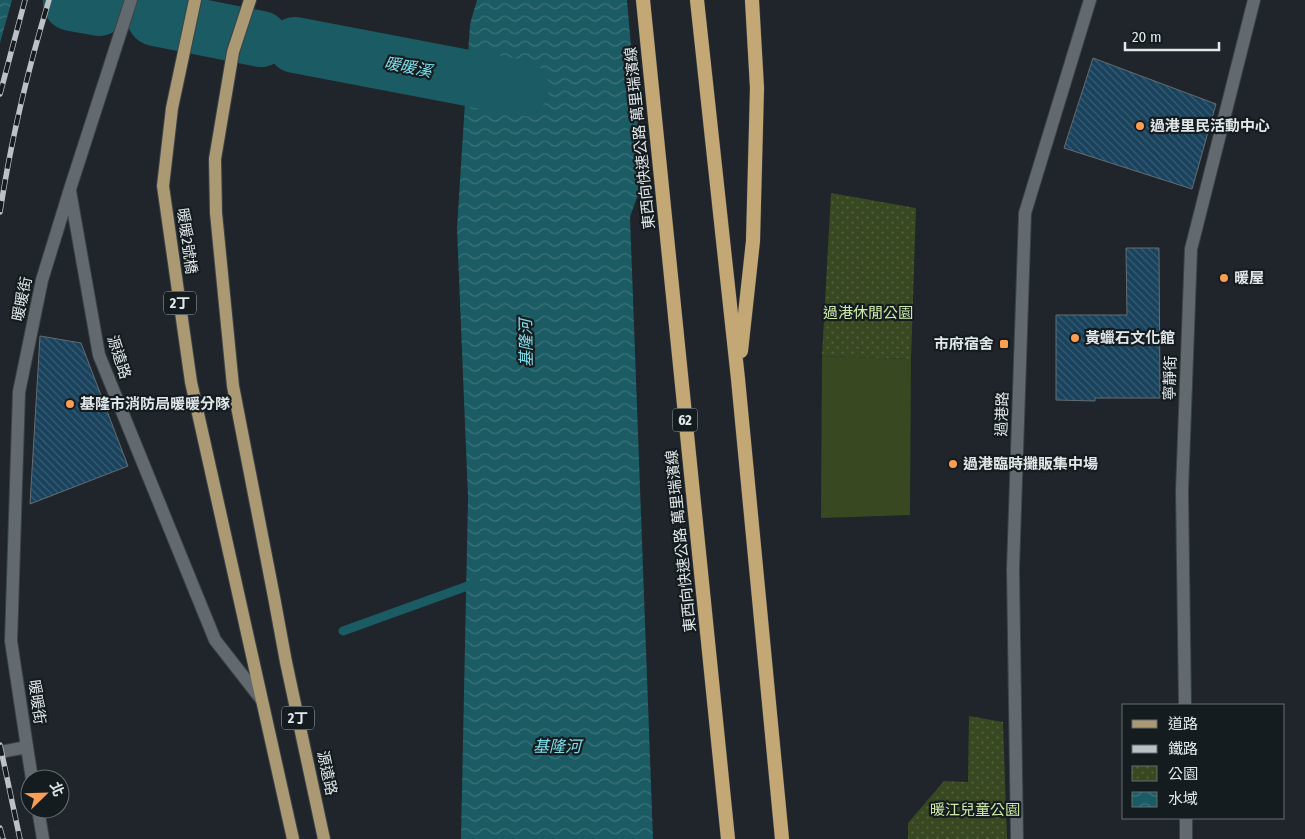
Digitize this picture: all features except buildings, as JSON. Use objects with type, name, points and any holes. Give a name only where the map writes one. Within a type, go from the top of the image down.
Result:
[{"type":"highway","name":"東西向快速公路 萬里瑞濱線","points":[[643,0],[728,839]]},
{"type":"highway","points":[[697,0],[738,379],[782,839]]},
{"type":"highway","points":[[738,379],[753,232],[757,88],[752,0]]},
{"type":"main road","name":"暖暖2號橋","points":[[195,0],[172,108],[163,186],[191,382],[240,604]]},
{"type":"main road","name":"暖暖2號橋","points":[[250,0],[233,52],[215,159],[216,213],[233,386],[274,597]]},
{"type":"main road","name":"源遠路","points":[[274,597],[324,839]]},
{"type":"main road","name":"源遠路","points":[[240,604],[293,839]]},
{"type":"street","name":"源遠路","points":[[131,0],[70,189],[99,355],[215,640],[261,699]]},
{"type":"street","name":"過港路","points":[[1017,839],[1014,569],[1025,213],[1090,0]]},
{"type":"street","name":"寧靜街","points":[[1185,704],[1182,491],[1192,249],[1254,0]]},
{"type":"street","name":"暖暖街","points":[[30,769],[11,641],[19,392],[42,280],[70,189]]},
{"type":"street","name":"暖暖街","points":[[0,752],[27,747]]},
{"type":"street","points":[[40,819],[43,839]]},
{"type":"street","points":[[1186,819],[1186,839]]},
{"type":"green space","name":"過港休閒公園","points":[[831,193],[916,208],[911,359],[822,356]]},
{"type":"green space","points":[[822,356],[911,359],[910,515],[821,518]]},
{"type":"green space","name":"暖江兒童公園","points":[[969,716],[1003,722],[1007,839],[908,839],[908,823],[944,781],[968,782]]},
{"type":"water","points":[[0,0],[12,0],[0,43]]},
{"type":"water","name":"基隆河","points":[[477,0],[707,0],[630,217],[653,839],[461,839],[468,498],[457,228],[470,24]]},
{"type":"pier","points":[[627,0],[709,0],[644,185],[635,92]]},
{"type":"waterway","name":"暖暖溪","points":[[71,3],[99,8]]},
{"type":"waterway","name":"暖暖溪","points":[[155,18],[261,39]]},
{"type":"waterway","name":"暖暖溪","points":[[295,45],[521,88]]},
{"type":"waterway","points":[[343,631],[476,583]]},
{"type":"railway","points":[[0,94],[25,0]]},
{"type":"railway","points":[[0,212],[9,158],[21,105],[49,0]]},
{"type":"railway","points":[[0,745],[20,839]]},
{"type":"railway","points":[[0,828],[3,839]]},
{"type":"place","name":"過港里民活動中心","points":[[1140,126]]},
{"type":"place","name":"暖屋","points":[[1224,278]]},
{"type":"place","name":"黃蠟石文化館","points":[[1075,338]]},
{"type":"place","name":"市府宿舍","points":[[1004,344]]},
{"type":"place","name":"基隆市消防局暖暖分隊","points":[[70,404]]},
{"type":"place","name":"過港臨時攤販集中場","points":[[953,464]]}]
